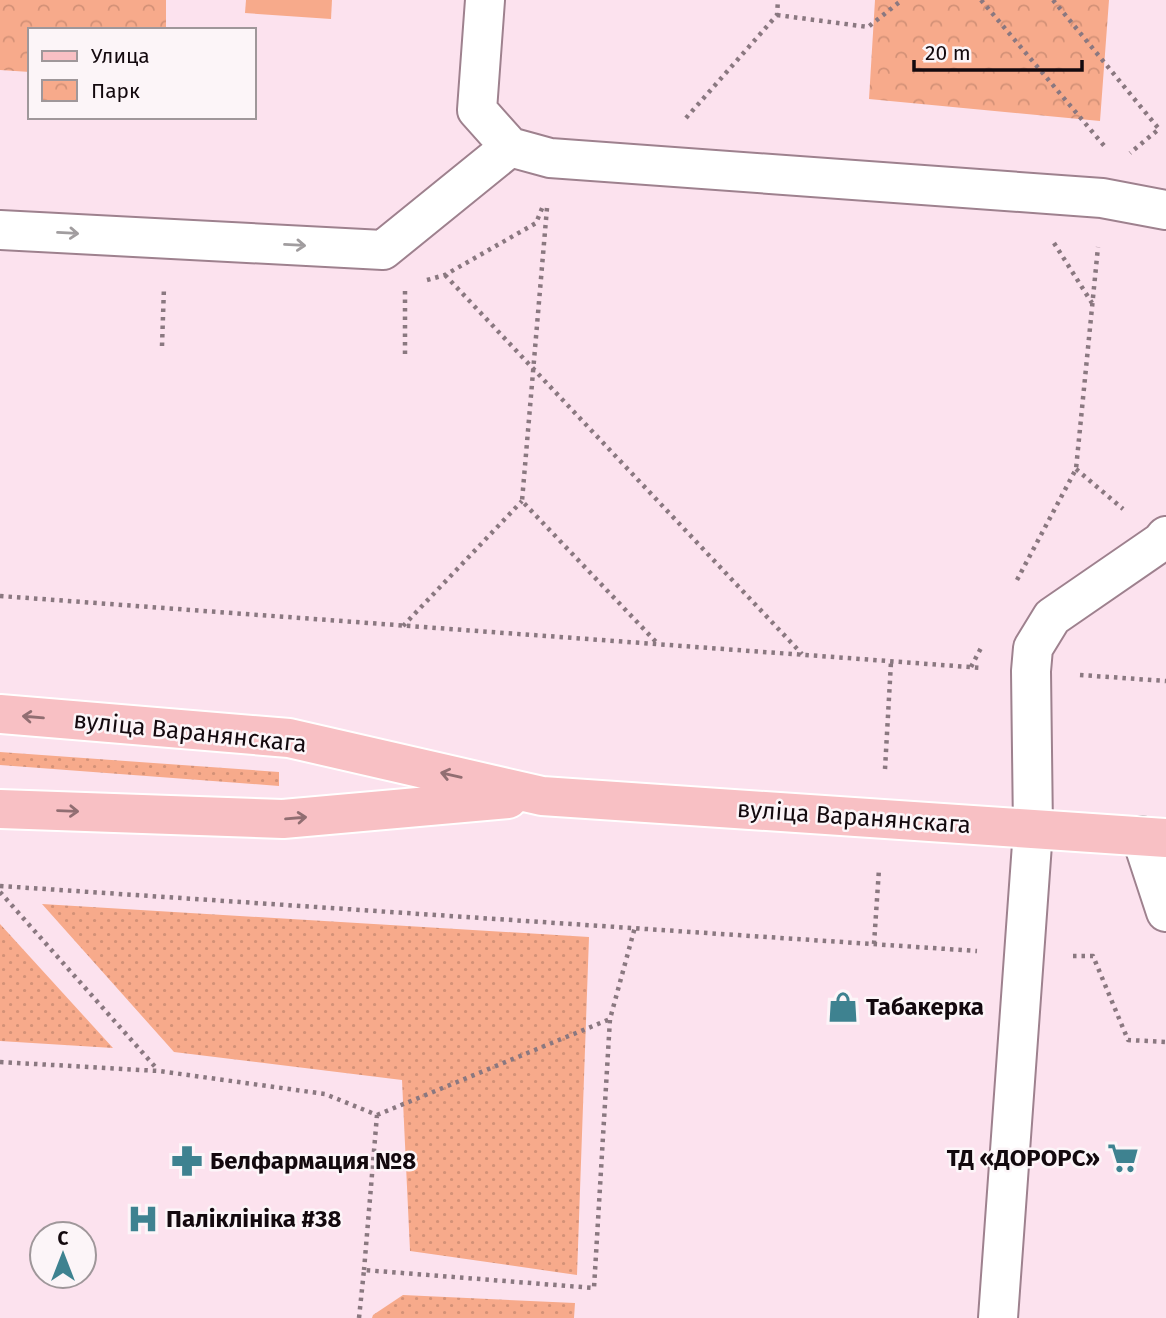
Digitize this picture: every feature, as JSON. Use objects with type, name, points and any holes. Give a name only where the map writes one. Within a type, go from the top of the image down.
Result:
[{"type":"main road","name":"вуліца Варанянскага","points":[[0,714],[289,738],[542,796],[1153,837]]},
{"type":"main road","name":"вуліца Варанянскага","points":[[0,809],[283,819],[542,796]]},
{"type":"lane","points":[[485,0],[477,110],[510,147],[549,175],[1102,198],[1166,210]]},
{"type":"lane","points":[[0,230],[383,250],[510,147]]},
{"type":"lane","points":[[998,1318],[1033,830],[1033,648],[1052,617],[1164,539]]},
{"type":"lane","points":[[1153,837],[1166,912]]},
{"type":"path","points":[[680,125],[777,15],[778,0]]},
{"type":"path","points":[[777,15],[868,27],[902,0]]},
{"type":"path","points":[[981,0],[1118,163]]},
{"type":"path","points":[[1014,586],[1076,468],[1102,198],[1118,163],[1158,129],[1053,0]]},
{"type":"path","points":[[418,282],[445,275],[536,223],[549,175]]},
{"type":"path","points":[[403,626],[522,501],[549,175]]},
{"type":"path","points":[[1048,233],[1092,303]]},
{"type":"path","points":[[445,275],[803,655]]},
{"type":"path","points":[[162,346],[164,282]]},
{"type":"path","points":[[405,285],[405,357]]},
{"type":"path","points":[[1076,468],[1164,539]]},
{"type":"path","points":[[522,501],[659,644]]},
{"type":"path","points":[[0,596],[1166,681]]},
{"type":"path","points":[[971,667],[984,644]]},
{"type":"path","points":[[0,886],[1023,954],[1093,956],[1128,1040],[1166,1042]]},
{"type":"path","points":[[0,892],[159,1071]]},
{"type":"path","points":[[364,1269],[594,1288],[610,1019],[635,927]]},
{"type":"path","points":[[0,1062],[159,1071],[325,1094],[377,1115],[610,1019]]},
{"type":"path","points":[[359,1318],[377,1115]]},
{"type":"green space","points":[[0,0],[166,0],[166,28],[28,28],[28,72],[0,70]]},
{"type":"green space","points":[[246,0],[332,0],[331,19],[245,13]]},
{"type":"green space","points":[[875,0],[1109,0],[1100,121],[869,99]]},
{"type":"green space","points":[[0,752],[279,772],[279,786],[0,765]]},
{"type":"green space","points":[[42,904],[589,937],[577,1275],[410,1251],[402,1080],[174,1052]]},
{"type":"green space","points":[[0,924],[113,1048],[0,1041]]},
{"type":"green space","points":[[403,1295],[575,1303],[574,1318],[372,1318]]},
{"type":"place","name":"Табакерка","points":[[843,1007]]},
{"type":"place","name":"ТД «ДОРОРС»","points":[[1123,1158]]},
{"type":"place","name":"Белфармация №8","points":[[187,1161]]},
{"type":"place","name":"Паліклініка #38","points":[[143,1219]]}]
